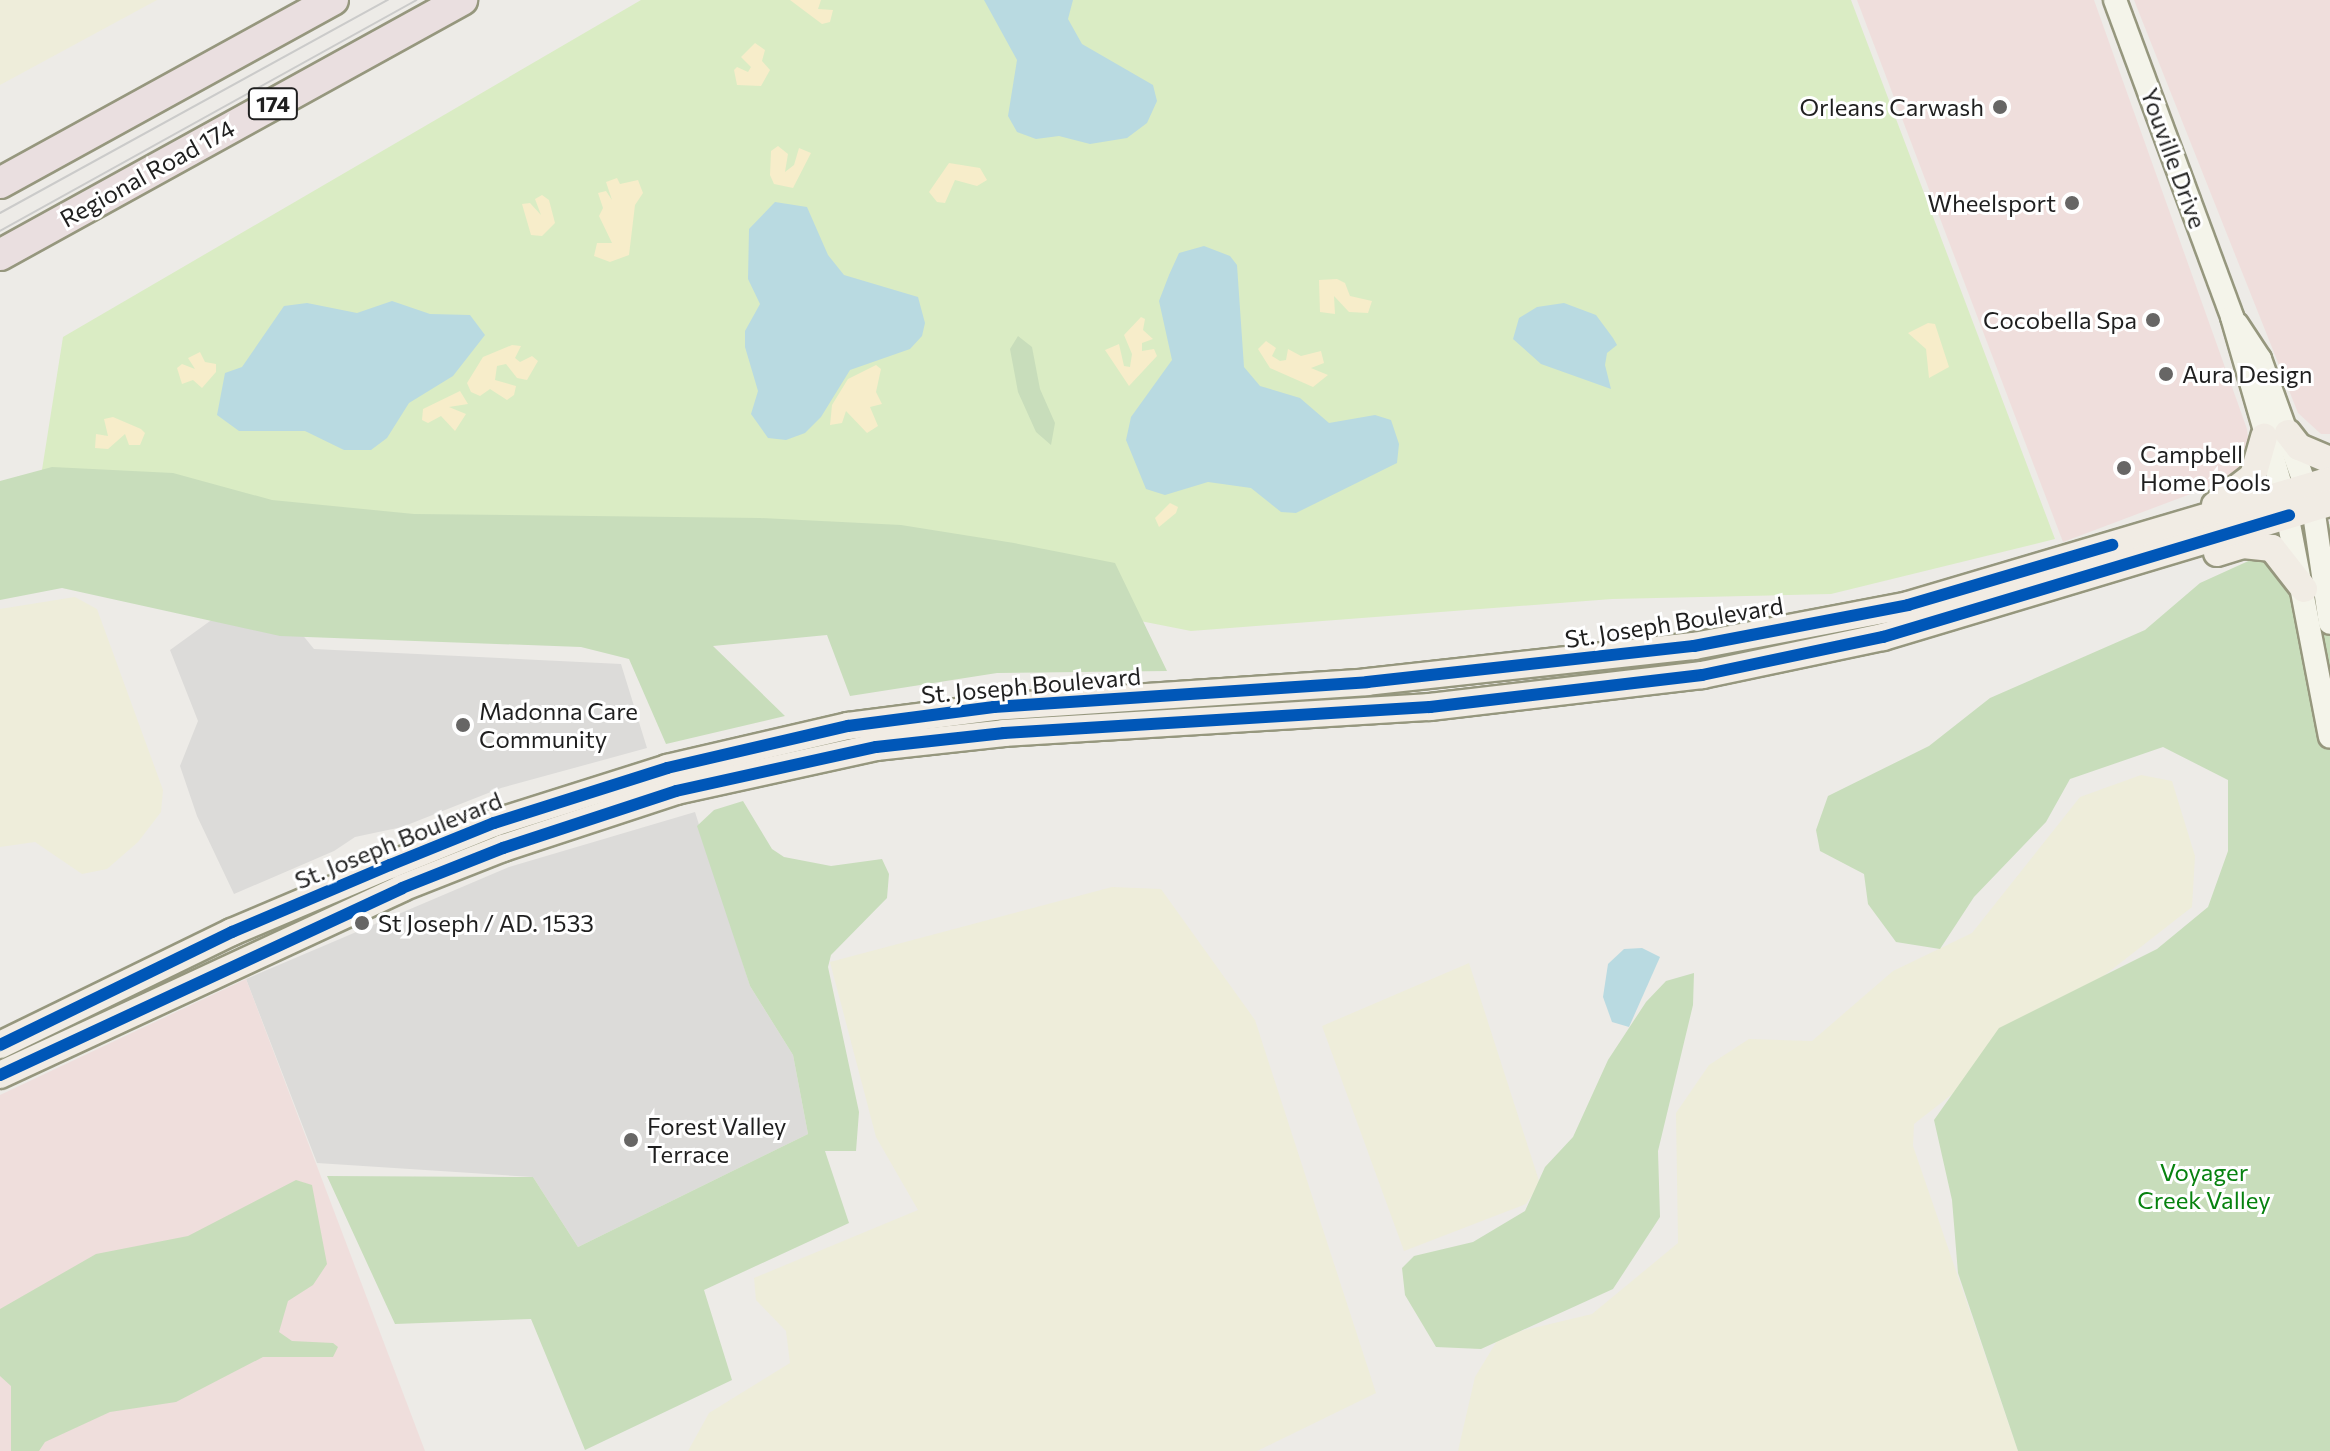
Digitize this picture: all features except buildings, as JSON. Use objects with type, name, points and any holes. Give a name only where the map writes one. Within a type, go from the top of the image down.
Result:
[{"type":"highway","name":"174","points":[[0,183],[333,0]]},
{"type":"highway","name":"Regional Road 174","points":[[0,255],[462,0]]},
{"type":"main road","points":[[2188,523],[2246,484],[2276,435],[2330,460]]},
{"type":"main road","name":"St. Joseph Boulevard","points":[[0,1075],[396,876],[494,823],[667,768],[848,726],[994,707],[1367,682],[1694,646],[1908,605],[2188,523],[2308,497]]},
{"type":"main road","name":"St. Joseph Boulevard","points":[[0,1045],[232,932],[396,876],[503,848],[676,791],[876,747],[1004,733],[1430,707],[1702,675],[1883,637],[2308,497]]},
{"type":"main road","points":[[1883,637],[1918,639],[2243,545],[2279,553],[2304,589]]},
{"type":"main road","points":[[57,1017],[70,1040]]},
{"type":"street","name":"Youville Drive","points":[[2115,0],[2232,317],[2260,359],[2276,435],[2308,497]]},
{"type":"street","points":[[2308,497],[2304,589],[2330,737]]},
{"type":"street","points":[[2308,497],[2330,623]]},
{"type":"shaded area","points":[[1857,0],[2094,0],[2247,429],[2250,459],[2233,478],[2063,542]]},
{"type":"shaded area","points":[[2134,0],[2330,0],[2330,434],[2321,434],[2298,413]]},
{"type":"shaded area","points":[[261,584],[314,649],[621,664],[647,748],[501,788],[402,827],[355,837],[334,851],[234,894],[197,816],[180,766],[198,721],[170,650]]},
{"type":"shaded area","points":[[695,812],[750,986],[793,1055],[808,1134],[578,1247],[533,1177],[317,1163],[246,979],[509,867]]},
{"type":"shaded area","points":[[246,979],[425,1451],[0,1451],[0,1095]]},
{"type":"green space","points":[[0,0],[157,0],[0,85]]},
{"type":"green space","points":[[641,0],[1851,0],[2055,539],[1831,594],[1612,599],[1191,631],[866,567],[38,495],[63,337]]},
{"type":"green space","points":[[1018,336],[1032,347],[1040,389],[1055,423],[1051,445],[1036,432],[1018,392],[1010,349]]},
{"type":"green space","points":[[52,467],[173,473],[272,500],[414,514],[760,518],[901,525],[1014,543],[1115,563],[1167,671],[997,673],[850,696],[827,635],[713,646],[785,716],[666,744],[629,659],[581,647],[280,636],[62,588],[0,600],[0,481]]},
{"type":"green space","name":"Voyager Creek Valley","points":[[2330,524],[2330,1451],[2018,1451],[1958,1273],[1952,1200],[1934,1120],[1999,1028],[2157,949],[2208,907],[2228,851],[2228,780],[2163,747],[2070,779],[2046,822],[1974,897],[1940,949],[1896,942],[1868,904],[1864,874],[1820,851],[1816,830],[1828,796],[1929,746],[1990,698],[2145,630],[2200,583]]},
{"type":"green space","points":[[75,597],[97,609],[163,790],[161,812],[138,842],[107,869],[82,874],[35,842],[0,847],[0,609]]},
{"type":"green space","points":[[2141,775],[2172,781],[2195,856],[2192,907],[1914,1124],[1913,1146],[2018,1451],[1458,1451],[1475,1377],[1500,1336],[1592,1314],[1678,1243],[1676,1113],[1709,1065],[1749,1039],[1812,1041],[1893,971],[1972,933],[2080,797]]},
{"type":"green space","points":[[743,801],[772,849],[784,857],[831,866],[882,859],[889,874],[887,898],[831,955],[828,967],[859,1112],[856,1151],[825,1151],[849,1223],[704,1290],[732,1380],[585,1450],[531,1319],[395,1324],[327,1176],[533,1177],[578,1247],[808,1134],[793,1055],[750,986],[697,826],[714,810]]},
{"type":"green space","points":[[1112,887],[1161,889],[1255,1020],[1376,1393],[1257,1451],[688,1451],[709,1413],[790,1363],[786,1331],[756,1300],[754,1278],[918,1210],[876,1137],[830,962]]},
{"type":"green space","points":[[1469,963],[1540,1184],[1526,1204],[1404,1251],[1322,1026]]},
{"type":"green space","points":[[1694,973],[1693,1005],[1658,1151],[1660,1217],[1613,1289],[1481,1349],[1436,1347],[1405,1295],[1402,1268],[1414,1256],[1473,1242],[1525,1211],[1545,1167],[1573,1137],[1608,1060],[1646,1002],[1666,981]]},
{"type":"green space","points":[[296,1180],[312,1185],[327,1264],[313,1285],[288,1301],[279,1332],[292,1341],[333,1343],[338,1347],[333,1357],[263,1357],[176,1402],[110,1412],[45,1442],[39,1451],[11,1451],[11,1386],[0,1376],[0,1309],[96,1254],[188,1236]]},
{"type":"sand","points":[[790,0],[821,0],[818,9],[833,10],[830,22],[822,24]]},
{"type":"sand","points":[[755,43],[765,50],[762,61],[770,70],[761,86],[737,85],[734,70],[737,67],[748,72],[751,67],[741,57]]},
{"type":"sand","points":[[778,146],[788,154],[785,172],[794,165],[799,148],[811,153],[793,188],[774,184],[770,175],[771,151]]},
{"type":"sand","points":[[949,163],[980,168],[987,180],[977,186],[955,180],[945,203],[937,202],[929,192]]},
{"type":"sand","points":[[617,178],[620,184],[638,180],[643,193],[635,205],[629,255],[610,262],[594,256],[597,243],[612,243],[599,216],[603,208],[598,193],[606,191],[612,200],[606,182]]},
{"type":"sand","points":[[542,195],[549,200],[555,223],[542,236],[531,235],[522,204],[530,203],[541,215],[535,199]]},
{"type":"sand","points":[[1337,279],[1345,283],[1350,296],[1372,301],[1368,313],[1349,312],[1334,296],[1335,314],[1320,312],[1319,280]]},
{"type":"sand","points":[[1141,317],[1145,319],[1143,330],[1153,339],[1142,343],[1142,351],[1154,349],[1157,356],[1129,386],[1105,350],[1119,344],[1124,366],[1130,367],[1132,354],[1124,335]]},
{"type":"sand","points":[[1928,323],[1935,324],[1949,367],[1929,378],[1926,349],[1908,333]]},
{"type":"sand","points":[[1266,341],[1276,348],[1272,356],[1280,361],[1286,360],[1288,349],[1301,356],[1321,351],[1324,363],[1311,368],[1328,375],[1313,387],[1270,368],[1258,349]]},
{"type":"sand","points":[[512,345],[521,346],[515,358],[520,362],[532,356],[538,361],[527,380],[517,378],[506,364],[497,366],[495,380],[516,386],[514,395],[507,400],[490,389],[480,396],[471,392],[467,383],[483,357]]},
{"type":"sand","points":[[200,352],[205,362],[216,364],[216,372],[202,388],[193,380],[182,384],[177,368],[182,364],[195,369],[188,358]]},
{"type":"sand","points":[[876,365],[881,369],[876,392],[882,404],[870,407],[878,426],[867,433],[846,411],[842,423],[830,425],[832,405],[848,379]]},
{"type":"sand","points":[[460,391],[468,404],[449,407],[466,414],[455,431],[441,416],[428,423],[422,420],[423,409]]},
{"type":"sand","points":[[113,417],[145,433],[140,445],[129,445],[125,434],[108,449],[95,448],[96,434],[108,436],[104,419]]},
{"type":"sand","points":[[1170,503],[1178,507],[1176,513],[1159,527],[1155,518]]},
{"type":"water","points":[[984,0],[1073,0],[1068,19],[1082,44],[1153,85],[1157,101],[1147,123],[1127,138],[1090,144],[1059,136],[1036,139],[1017,132],[1008,116],[1017,60]]},
{"type":"water","points":[[775,202],[807,207],[828,255],[844,275],[918,297],[925,323],[922,336],[910,349],[850,370],[821,417],[805,433],[786,440],[768,438],[751,414],[758,391],[745,347],[745,331],[760,304],[748,279],[749,229]]},
{"type":"water","points":[[1204,246],[1230,256],[1237,265],[1244,367],[1260,386],[1300,398],[1329,423],[1375,415],[1391,420],[1399,444],[1397,463],[1296,513],[1281,512],[1251,488],[1208,482],[1165,495],[1146,489],[1126,440],[1131,417],[1172,360],[1159,301],[1169,275],[1179,253]]},
{"type":"water","points":[[392,301],[430,314],[470,315],[485,335],[453,376],[409,403],[387,438],[371,450],[344,450],[305,431],[239,431],[217,415],[225,373],[242,367],[284,306],[307,303],[357,313]]},
{"type":"water","points":[[1564,303],[1596,315],[1617,345],[1607,353],[1605,365],[1611,389],[1541,364],[1513,339],[1519,318],[1537,307]]},
{"type":"water","points":[[1642,948],[1660,957],[1629,1027],[1612,1022],[1603,997],[1608,964],[1624,949]]},
{"type":"tram line","points":[[0,213],[388,0]]},
{"type":"tram line","points":[[0,231],[416,0]]},
{"type":"cycle path","points":[[0,1075],[402,888],[503,848],[676,791],[876,747],[1004,733],[1430,707],[1702,675],[1883,637],[2289,515]]},
{"type":"cycle path","points":[[0,1045],[232,932],[390,865],[494,823],[667,768],[848,726],[994,707],[1367,682],[1694,646],[1908,605],[2112,545]]},
{"type":"place","name":"Orleans Carwash","points":[[2000,107]]},
{"type":"place","name":"Wheelsport","points":[[2072,203]]},
{"type":"place","name":"Cocobella Spa","points":[[2153,320]]},
{"type":"place","name":"Aura Design","points":[[2166,374]]},
{"type":"place","name":"Campbell Home Pools","points":[[2124,468]]},
{"type":"place","name":"Madonna Care Community","points":[[463,725]]},
{"type":"place","name":"St Joseph / AD. 1533","points":[[362,923]]},
{"type":"place","name":"Forest Valley Terrace","points":[[631,1140]]}]
